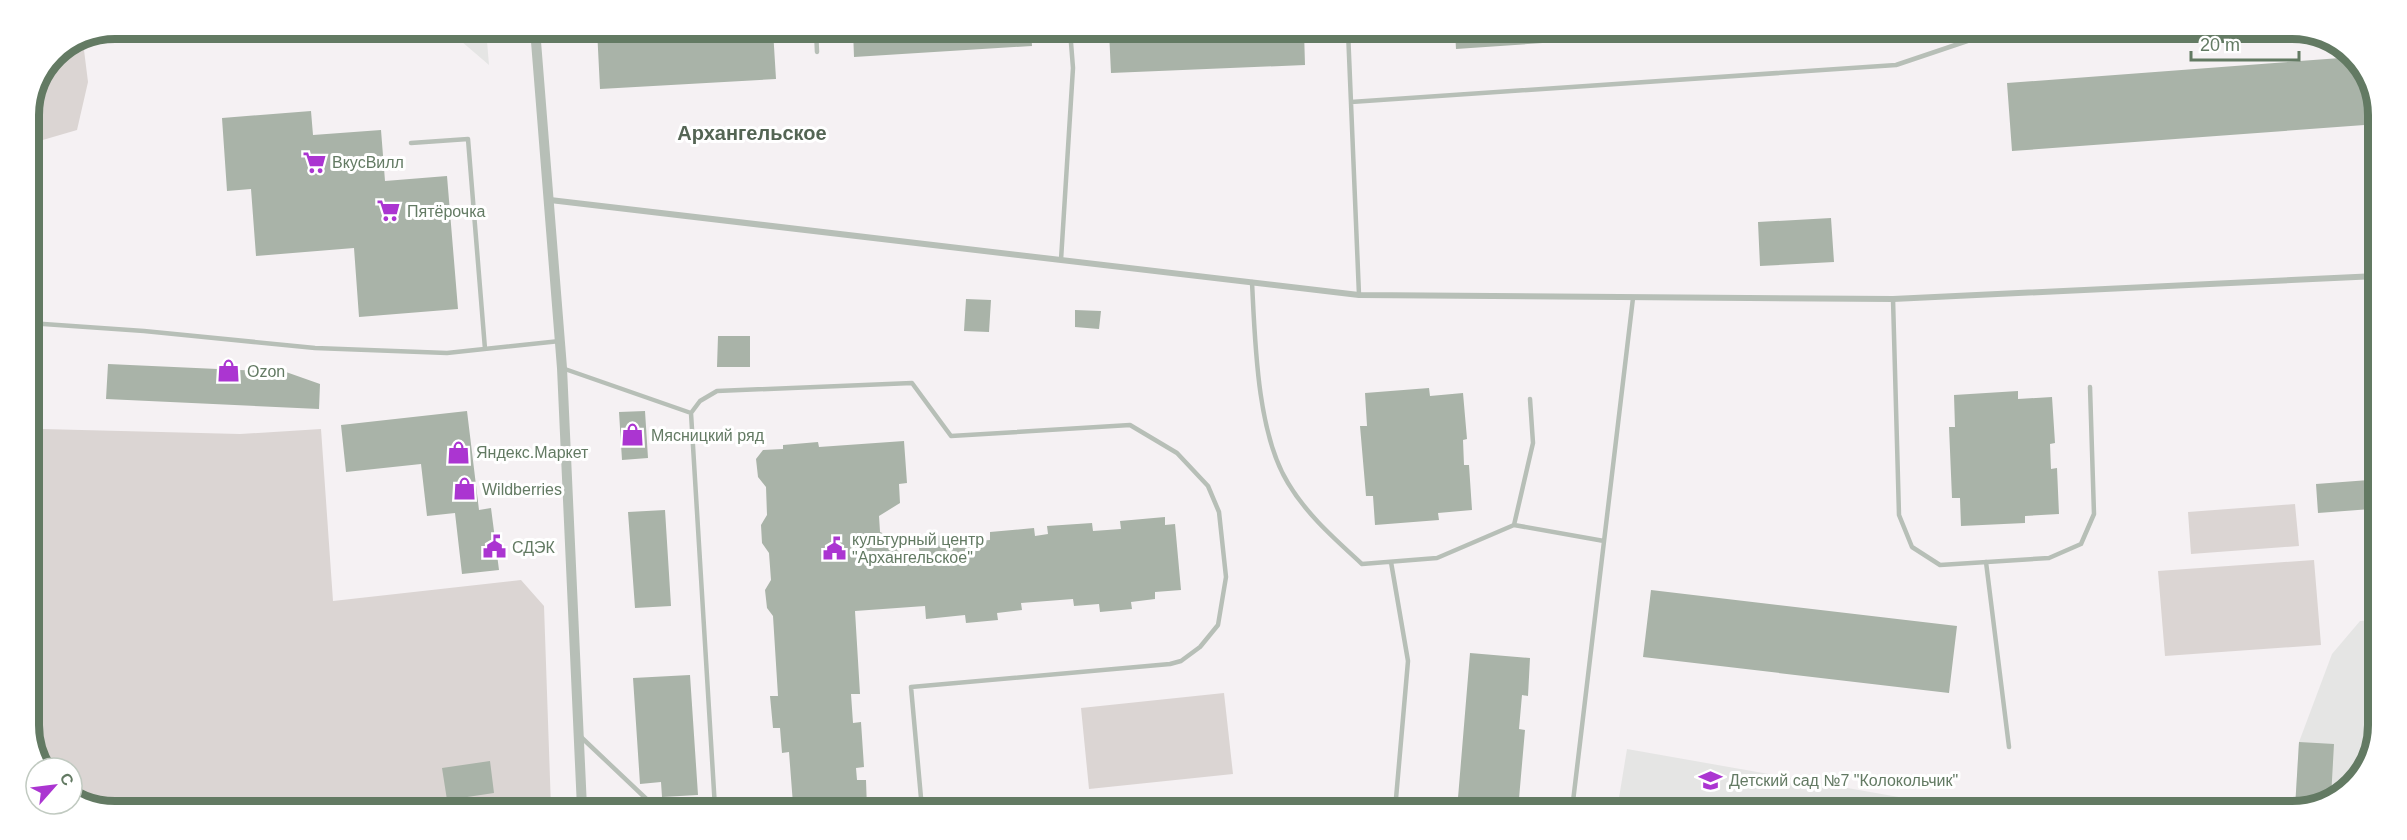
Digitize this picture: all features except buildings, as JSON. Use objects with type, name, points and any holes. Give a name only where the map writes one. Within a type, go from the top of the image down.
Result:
[{"type":"street","points":[[536,39],[562,368],[582,801]]},
{"type":"street","points":[[550,200],[1359,295],[1893,299],[2368,276]]},
{"type":"lane","points":[[816,39],[817,52]]},
{"type":"lane","points":[[1061,260],[1073,68],[1071,39]]},
{"type":"lane","points":[[1348,39],[1359,295]]},
{"type":"lane","points":[[1351,102],[1896,65],[1973,39]]},
{"type":"lane","points":[[411,143],[468,139],[485,349]]},
{"type":"lane","points":[[1252,282],[1256,361],[1270,445],[1287,482],[1317,522],[1362,564],[1437,558],[1514,525],[1604,541]]},
{"type":"lane","points":[[1573,801],[1633,298]]},
{"type":"lane","points":[[1893,299],[1899,515],[1912,547],[1940,565],[2049,558],[2081,544],[2094,514],[2090,387]]},
{"type":"lane","points":[[39,324],[144,331],[315,348],[447,352],[560,341]]},
{"type":"lane","points":[[562,368],[691,413]]},
{"type":"lane","points":[[715,801],[691,413],[700,401],[717,391],[912,383],[951,436],[1130,425],[1177,453],[1208,486],[1220,512],[1226,577],[1218,625],[1200,647],[1181,661],[1170,664],[911,687],[921,801]]},
{"type":"lane","points":[[1514,525],[1533,443],[1530,399]]},
{"type":"lane","points":[[1391,562],[1408,660],[1396,801]]},
{"type":"lane","points":[[1986,562],[2009,747]]},
{"type":"lane","points":[[579,735],[649,801]]},
{"type":"shaded area","points":[[459,39],[487,39],[489,65]]},
{"type":"shaded area","points":[[84,46],[88,82],[77,130],[39,141],[40,100],[45,86],[61,61]]},
{"type":"shaded area","points":[[321,429],[333,601],[521,580],[544,606],[551,801],[105,800],[84,794],[84,756],[46,756],[39,730],[39,430],[240,434]]},
{"type":"shaded area","points":[[2295,504],[2299,546],[2191,554],[2188,512]]},
{"type":"shaded area","points":[[2314,560],[2321,645],[2165,656],[2158,571]]},
{"type":"shaded area","points":[[2368,620],[2368,725],[2364,749],[2346,779],[2326,793],[2307,800],[2296,801],[2299,742],[2332,654],[2360,621]]},
{"type":"shaded area","points":[[1224,693],[1233,774],[1089,789],[1081,708]]},
{"type":"shaded area","name":"Детский сад №7 \"Колокольчик\"","points":[[1627,749],[1921,801],[1618,801]]},
{"type":"place","name":"ВкусВилл","points":[[314,162]]},
{"type":"place","name":"Пятёрочка","points":[[389,211]]},
{"type":"place","name":"Ozon","points":[[229,371]]},
{"type":"place","name":"Мясницкий ряд","points":[[633,435]]},
{"type":"place","name":"Яндекс.Маркет","points":[[458,452]]},
{"type":"place","name":"Wildberries","points":[[464,489]]},
{"type":"place","name":"СДЭК","points":[[494,547]]},
{"type":"place","name":"культурный центр \"Архангельское\"","points":[[834,548]]},
{"type":"place","name":"Детский сад №7 \"Колокольчик\"","points":[[1711,780]]},
{"type":"district","name":"Архангельское","points":[[752,133]]}]
